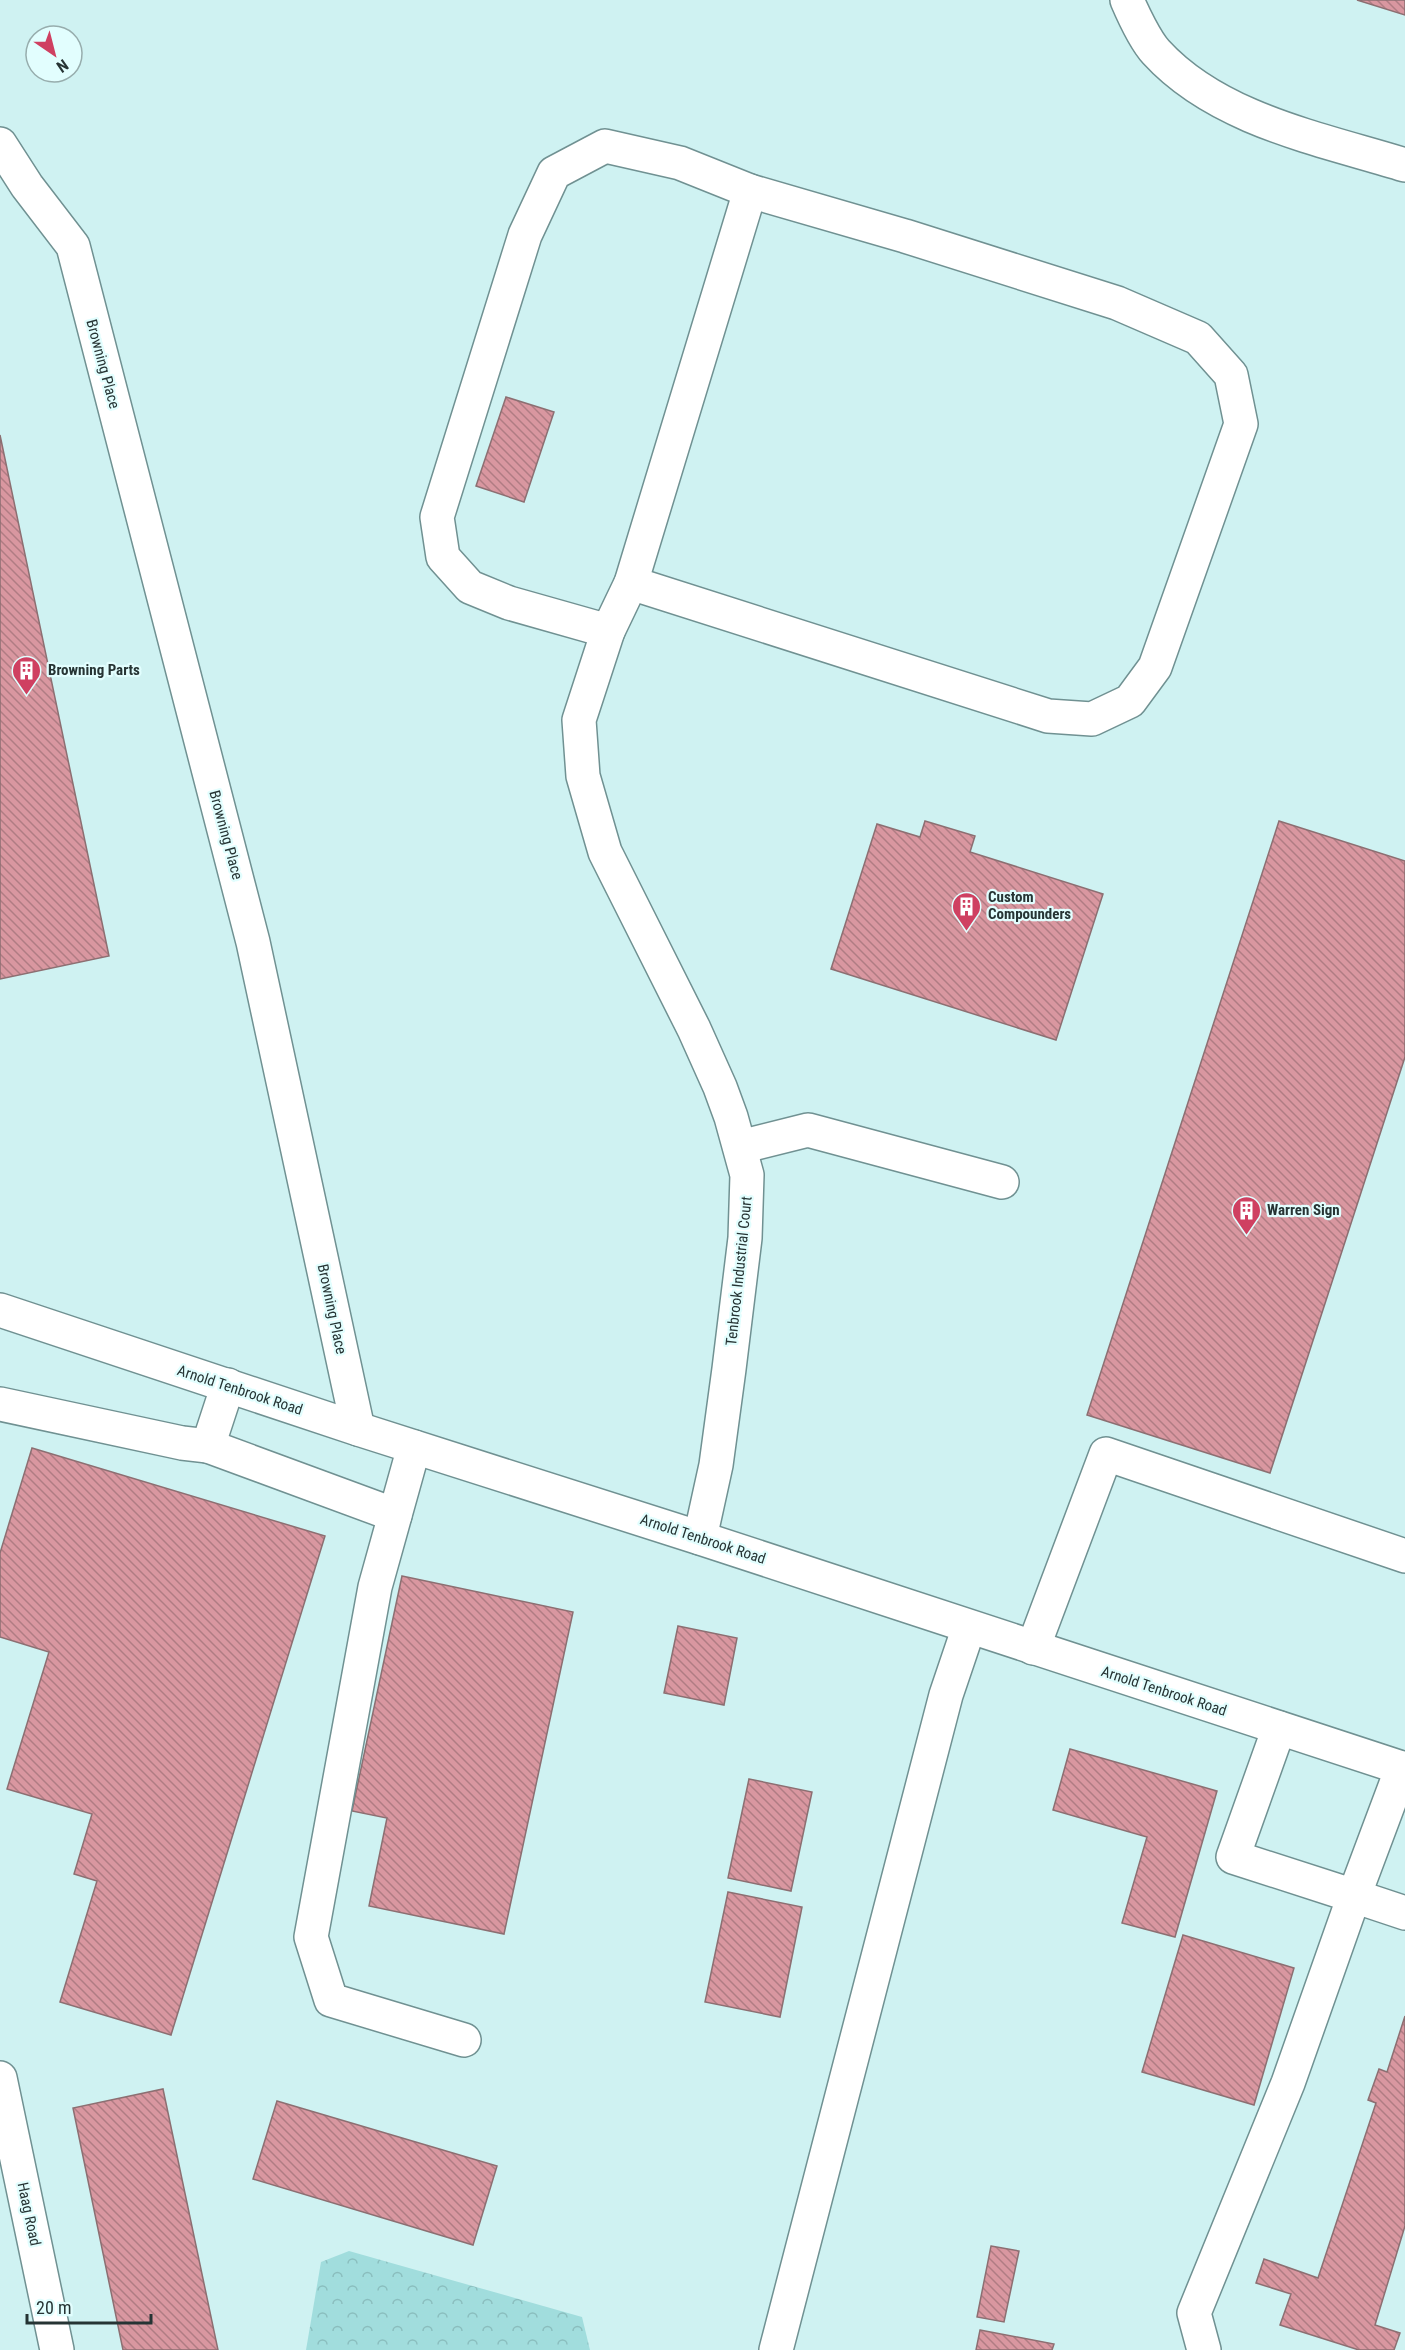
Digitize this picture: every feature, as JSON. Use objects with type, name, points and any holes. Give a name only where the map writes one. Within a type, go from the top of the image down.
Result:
[{"type":"street","points":[[1127,0],[1155,51],[1202,92],[1258,120],[1405,165]]},
{"type":"street","name":"Browning Place","points":[[0,144],[27,186],[73,246],[253,942],[358,1429]]},
{"type":"street","points":[[608,631],[509,603],[470,587],[443,557],[437,517],[525,235],[554,173],[605,146],[680,163],[750,191],[905,236],[1117,303],[1198,338],[1231,375],[1241,424],[1155,667],[1130,701],[1092,719],[1048,716],[631,583]]},
{"type":"street","name":"Tenbrook Industrial Court","points":[[700,1538],[716,1465],[745,1238],[747,1175],[724,1097],[708,1060],[605,852],[583,776],[579,720],[608,631],[631,583],[750,191]]},
{"type":"street","points":[[740,1147],[808,1130],[1002,1182]]},
{"type":"street","name":"Arnold Tenbrook Road","points":[[0,1310],[358,1429],[1404,1768]]},
{"type":"street","points":[[208,1446],[228,1385]]},
{"type":"street","points":[[0,1404],[182,1443],[208,1446],[395,1515]]},
{"type":"street","points":[[414,1447],[375,1587],[311,1937],[331,2000],[464,2040]]},
{"type":"street","points":[[1033,1648],[1106,1454],[1405,1556]]},
{"type":"street","points":[[776,2350],[946,1695],[969,1627]]},
{"type":"street","points":[[1279,1728],[1233,1857],[1405,1913]]},
{"type":"street","points":[[1204,2350],[1194,2313],[1288,2083],[1354,1896],[1404,1768]]},
{"type":"street","name":"Haag Road","points":[[0,2078],[57,2350]]},
{"type":"green space","points":[[349,2251],[582,2317],[590,2350],[306,2350],[321,2262]]},
{"type":"building","points":[[1357,0],[1405,0],[1405,15]]},
{"type":"building","points":[[506,397],[554,412],[524,502],[476,486]]},
{"type":"building","name":"Browning Parts","points":[[0,435],[109,956],[0,979]]},
{"type":"building","name":"Custom Compounders","points":[[925,821],[975,836],[970,852],[1103,894],[1056,1040],[831,969],[877,824],[920,837]]},
{"type":"building","name":"Warren Sign","points":[[1279,821],[1405,861],[1405,1057],[1270,1473],[1087,1415]]},
{"type":"building","points":[[32,1448],[325,1536],[171,2035],[60,2002],[97,1881],[74,1874],[92,1814],[7,1789],[49,1652],[0,1637],[0,1553]]},
{"type":"building","points":[[402,1576],[573,1612],[504,1934],[369,1906],[387,1818],[352,1811]]},
{"type":"building","points":[[678,1626],[737,1638],[724,1705],[664,1693]]},
{"type":"building","points":[[1070,1749],[1217,1791],[1175,1937],[1122,1923],[1147,1837],[1053,1810]]},
{"type":"building","points":[[749,1779],[812,1792],[791,1891],[728,1878]]},
{"type":"building","points":[[728,1892],[802,1907],[780,2017],[705,2002]]},
{"type":"building","points":[[1183,1935],[1294,1968],[1254,2105],[1142,2072]]},
{"type":"building","points":[[1405,2016],[1405,2226],[1375,2325],[1400,2333],[1394,2350],[1359,2350],[1280,2325],[1291,2294],[1256,2283],[1264,2259],[1318,2278],[1376,2103],[1368,2100],[1379,2069],[1387,2072]]},
{"type":"building","points":[[163,2089],[218,2350],[123,2350],[73,2108]]},
{"type":"building","points":[[277,2101],[497,2166],[473,2245],[253,2179]]},
{"type":"building","points":[[991,2246],[1019,2251],[1004,2322],[977,2317]]},
{"type":"building","points":[[980,2330],[1054,2344],[1052,2350],[976,2350]]},
{"type":"place","name":"Browning Parts","points":[[27,696]]},
{"type":"place","name":"Custom Compounders","points":[[967,932]]},
{"type":"place","name":"Warren Sign","points":[[1246,1236]]}]
